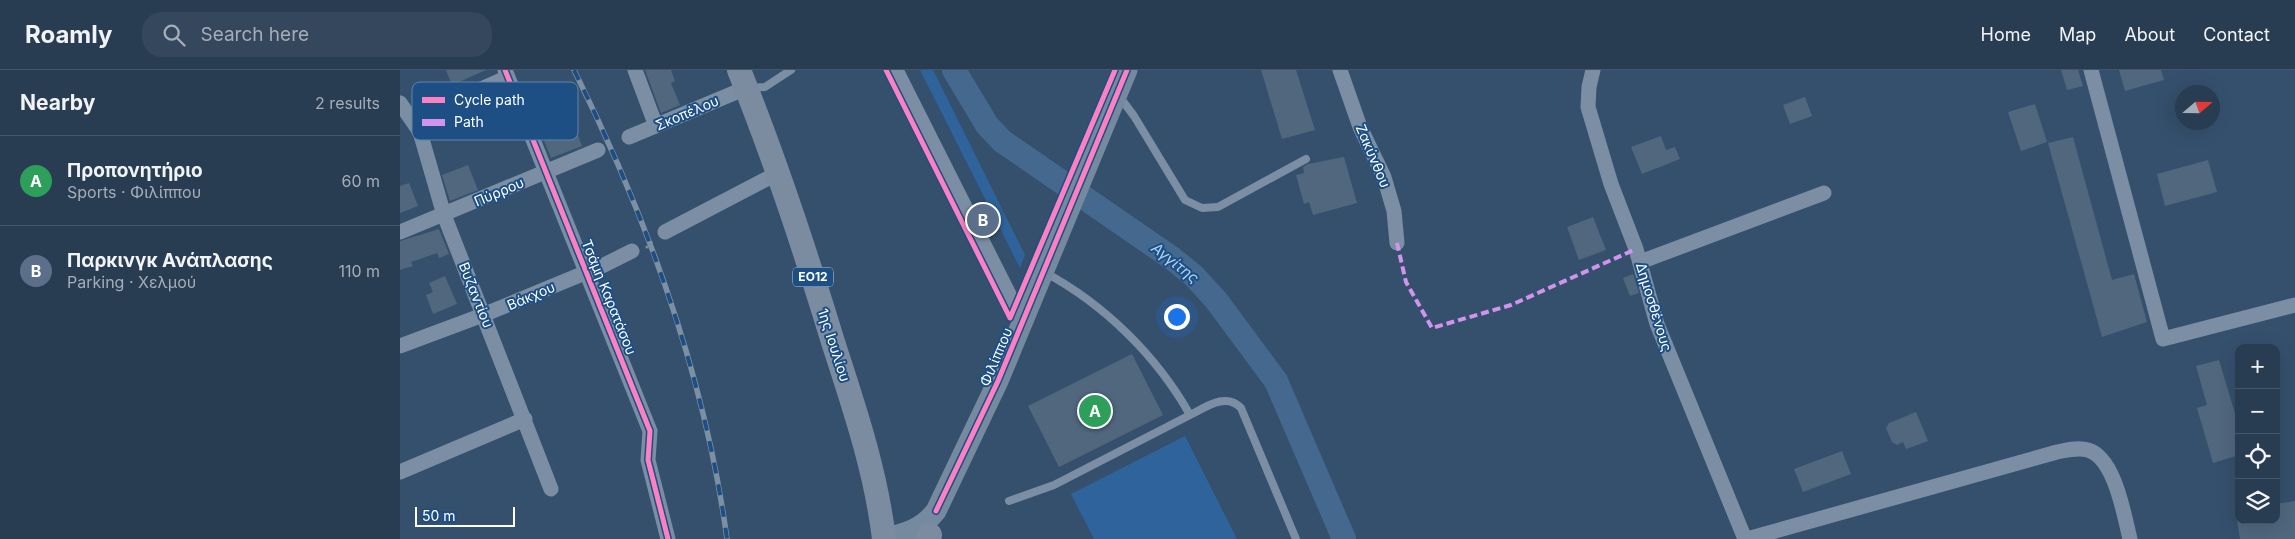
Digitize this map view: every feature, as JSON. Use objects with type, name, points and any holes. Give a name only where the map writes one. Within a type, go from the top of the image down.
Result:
[{"type":"main road","name":"Φιλίππου","points":[[929,538],[936,511],[998,381],[1127,70]]},
{"type":"main road","name":"1ης Ιουλίου","points":[[743,79],[778,173],[866,449],[884,539]]},
{"type":"main road","name":"Φιλίππου","points":[[884,539],[904,534],[920,527],[936,511]]},
{"type":"street","points":[[635,70],[656,126]]},
{"type":"street","points":[[896,70],[1023,322]]},
{"type":"street","name":"Ζακύνθου","points":[[1340,70],[1360,127],[1384,177],[1394,211],[1397,243]]},
{"type":"street","name":"Δημοσθένους","points":[[1593,70],[1588,94],[1589,113],[1611,184],[1640,262],[1657,324],[1746,539]]},
{"type":"street","points":[[2091,70],[2163,339],[2295,305]]},
{"type":"street","points":[[489,82],[506,74]]},
{"type":"street","name":"Σκοπέλου","points":[[628,137],[656,126],[743,79]]},
{"type":"street","name":"Βυζαντίου","points":[[400,103],[412,118]]},
{"type":"street","name":"Βυζαντίου","points":[[422,140],[444,215],[551,489]]},
{"type":"street","name":"Τσάμη Καρατάσου","points":[[531,140],[587,272],[650,431],[648,460],[668,539]]},
{"type":"street","name":"Πύρρου","points":[[400,232],[598,150]]},
{"type":"street","points":[[666,232],[778,173]]},
{"type":"street","points":[[1640,262],[1824,193]]},
{"type":"street","name":"Βάκχου","points":[[400,346],[483,316],[632,251]]},
{"type":"street","points":[[400,472],[525,419]]},
{"type":"street","points":[[1746,539],[2057,452],[2074,449],[2093,452],[2107,468],[2117,491],[2130,539]]},
{"type":"lane","points":[[743,79],[765,86],[791,70]]},
{"type":"lane","points":[[1118,95],[1134,116],[1185,200],[1202,208],[1218,208],[1306,159]]},
{"type":"lane","points":[[1044,272],[1083,297],[1125,333],[1172,385],[1190,415]]},
{"type":"lane","points":[[1009,501],[1054,485],[1221,400],[1235,403],[1241,408],[1296,539]]},
{"type":"path","points":[[632,251],[638,254],[641,253],[666,232]]},
{"type":"shaded area","points":[[920,70],[933,70],[1025,255],[1020,268]]},
{"type":"shaded area","points":[[1185,436],[1237,539],[1094,539],[1071,494]]},
{"type":"building","points":[[446,70],[486,70],[459,82],[451,82]]},
{"type":"building","points":[[645,70],[671,70],[675,81],[671,83],[680,105],[661,113]]},
{"type":"building","points":[[1261,70],[1296,70],[1315,130],[1282,139]]},
{"type":"building","points":[[2061,70],[2078,70],[2083,86],[2067,90]]},
{"type":"building","points":[[2119,70],[2161,70],[2164,80],[2125,91]]},
{"type":"building","points":[[1805,97],[1812,116],[1790,124],[1783,105]]},
{"type":"building","points":[[2035,104],[2047,142],[2021,151],[2008,112]]},
{"type":"building","points":[[578,135],[582,146],[551,158],[544,140],[578,140]]},
{"type":"building","points":[[1661,136],[1666,150],[1675,147],[1680,159],[1642,174],[1631,147]]},
{"type":"building","points":[[2073,137],[2112,280],[2134,274],[2147,322],[2102,337],[2048,143]]},
{"type":"building","points":[[1344,157],[1357,203],[1313,215],[1309,202],[1304,204],[1296,175],[1304,173],[1303,167],[1308,164]]},
{"type":"building","points":[[2208,160],[2217,192],[2165,206],[2157,174]]},
{"type":"building","points":[[468,165],[478,190],[450,201],[442,175]]},
{"type":"building","points":[[409,183],[418,206],[400,213],[400,186]]},
{"type":"building","points":[[1593,217],[1606,250],[1579,260],[1567,227]]},
{"type":"building","points":[[439,229],[449,254],[439,258],[437,253],[411,262],[413,266],[400,270],[400,241]]},
{"type":"building","points":[[1633,274],[1639,293],[1630,296],[1623,278]]},
{"type":"building","points":[[445,276],[457,304],[433,314],[426,295],[433,292],[429,283]]},
{"type":"building","points":[[1132,354],[1163,415],[1059,467],[1028,406]]},
{"type":"building","points":[[2219,360],[2235,414],[2235,456],[2213,463],[2197,408],[2207,405],[2196,366]]},
{"type":"building","points":[[1916,412],[1928,441],[1906,449],[1903,442],[1897,445],[1892,442],[1886,428],[1889,423]]},
{"type":"building","points":[[1842,451],[1851,474],[1803,492],[1794,469]]},
{"type":"building","points":[[2295,501],[2295,539],[2240,539],[2238,524],[2280,524],[2280,503]]},
{"type":"waterway","name":"Αγγίτης","points":[[954,70],[987,125],[1002,141],[1173,259],[1194,276],[1216,300],[1276,381],[1344,539]]},
{"type":"railway","points":[[574,70],[625,182],[669,298],[704,418],[717,478],[727,539]]},
{"type":"marked path","points":[[1397,243],[1406,282],[1432,328],[1511,305],[1636,249]]},
{"type":"cycle path","points":[[505,70],[510,82]]},
{"type":"cycle path","points":[[886,70],[1010,318]]},
{"type":"cycle path","points":[[1010,318],[1115,70]]},
{"type":"cycle path","points":[[936,511],[998,381],[1127,70]]},
{"type":"cycle path","points":[[533,140],[650,431],[648,460],[668,539]]},
{"type":"place","name":"Παρκινγκ Ανάπλασης","points":[[983,220]]},
{"type":"place","name":"Προπονητήριο","points":[[1095,411]]}]
